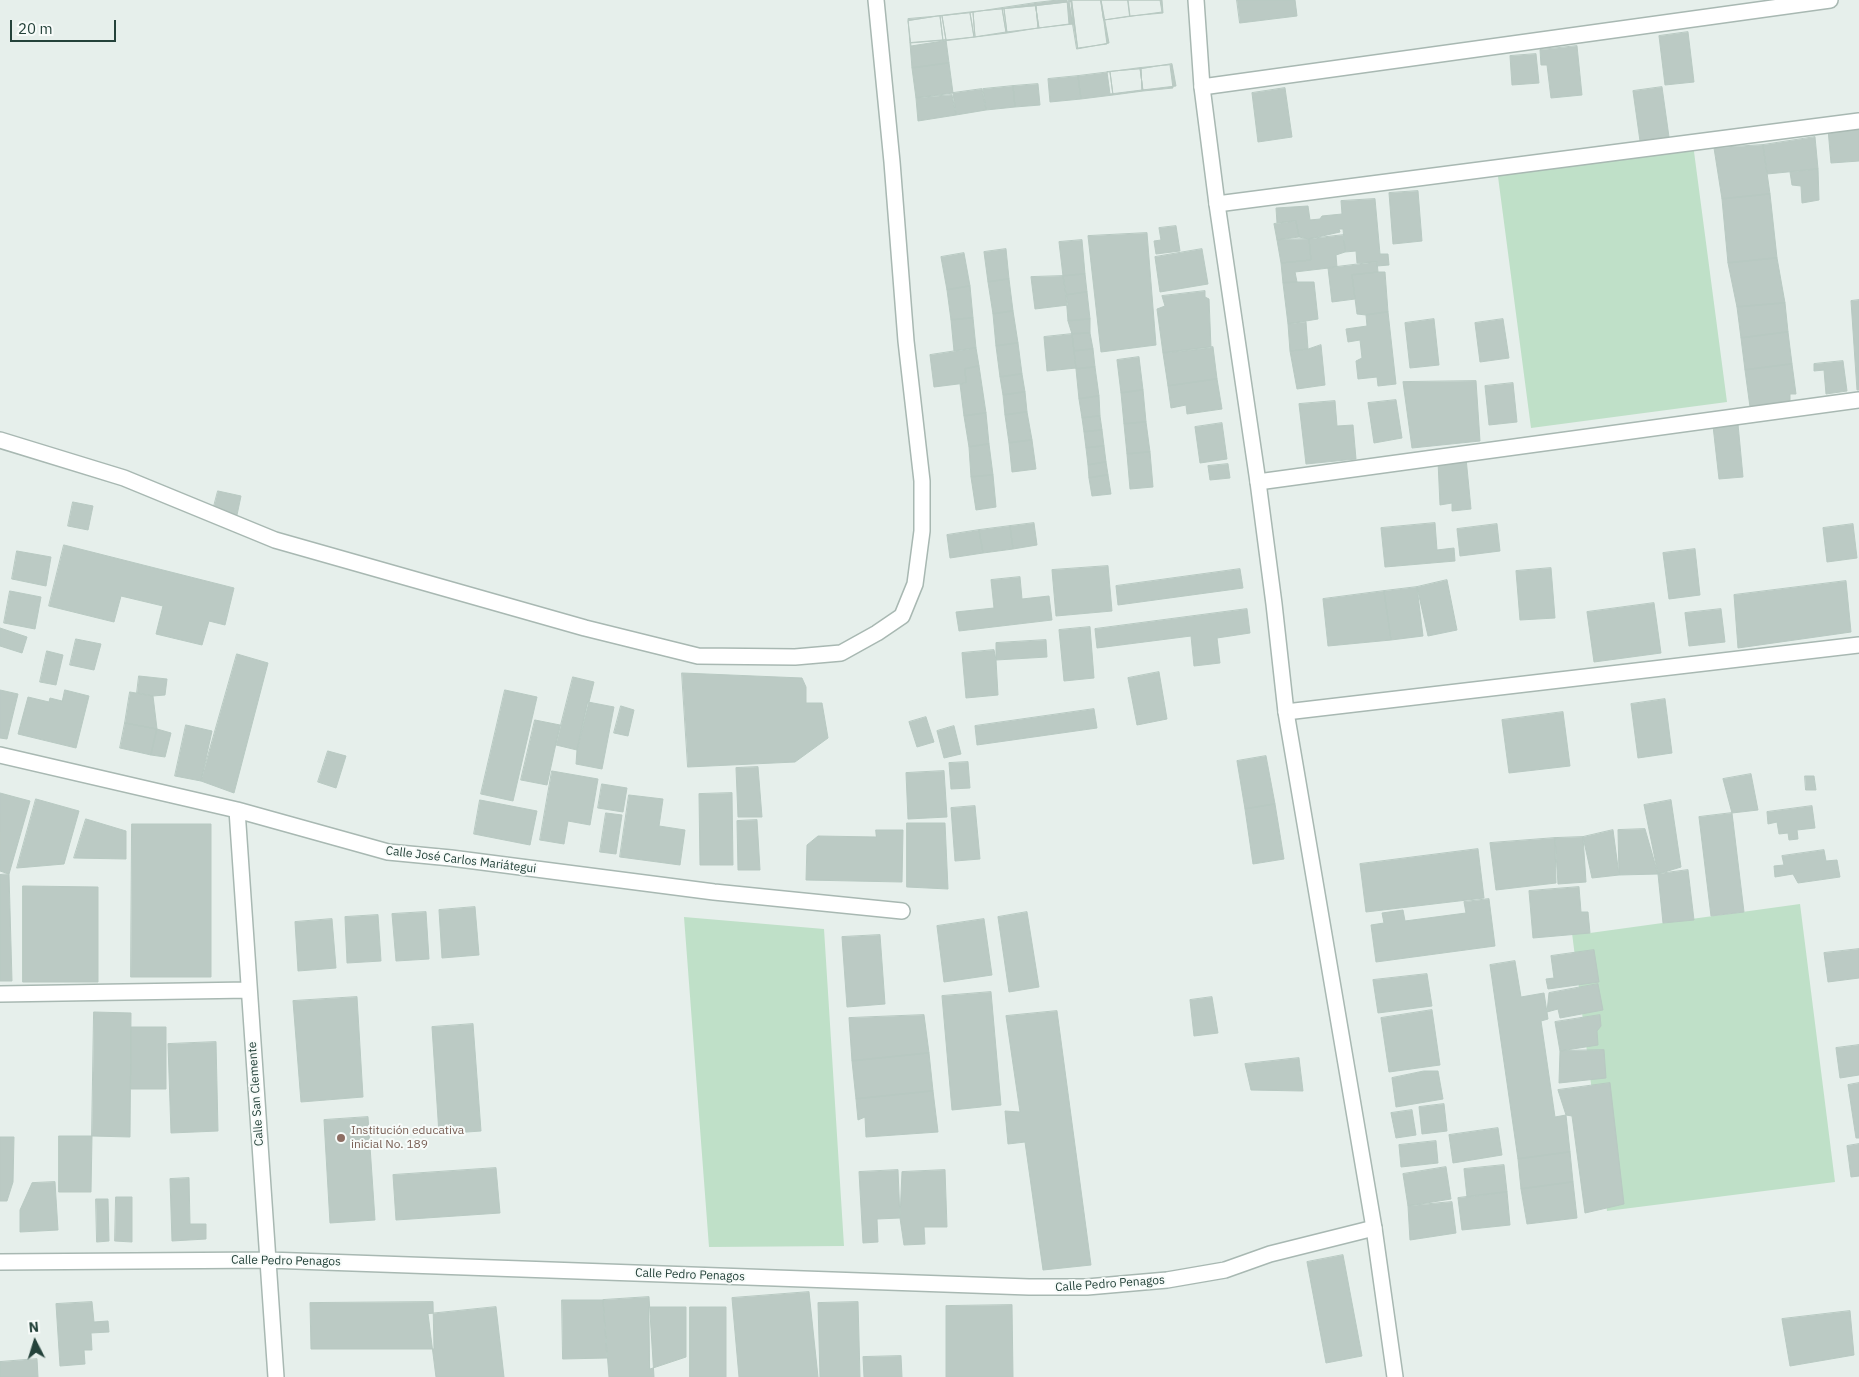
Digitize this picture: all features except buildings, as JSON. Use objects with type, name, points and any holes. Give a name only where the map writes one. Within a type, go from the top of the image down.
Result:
[{"type":"street","points":[[0,440],[124,478],[275,540],[585,628],[698,656],[795,657],[840,653],[878,633],[902,616],[915,584],[922,531],[922,481],[906,341],[877,0]]},
{"type":"street","points":[[1196,0],[1202,87],[1217,204],[1258,482],[1286,712],[1374,1228],[1395,1377]]},
{"type":"street","points":[[1202,87],[1830,0]]},
{"type":"street","points":[[1217,204],[1859,121]]},
{"type":"street","points":[[1258,482],[1859,400]]},
{"type":"street","points":[[1286,712],[1859,645]]},
{"type":"street","name":"Calle José Carlos Mariátegui","points":[[0,755],[237,810],[388,852],[714,892],[902,911]]},
{"type":"street","name":"Calle San Clemente","points":[[237,810],[276,1377]]},
{"type":"street","points":[[0,994],[249,990]]},
{"type":"street","name":"Calle Pedro Penagos","points":[[0,1262],[268,1260],[1087,1288],[1167,1280],[1225,1270],[1270,1254],[1374,1228]]},
{"type":"green space","points":[[1693,144],[1727,402],[1531,428],[1497,169]]},
{"type":"green space","points":[[1800,904],[1835,1182],[1607,1211],[1572,933],[1590,933]]},
{"type":"green space","points":[[684,917],[824,929],[844,1246],[709,1247]]},
{"type":"place","name":"Institución educativa inicial No. 189","points":[[341,1138]]}]
